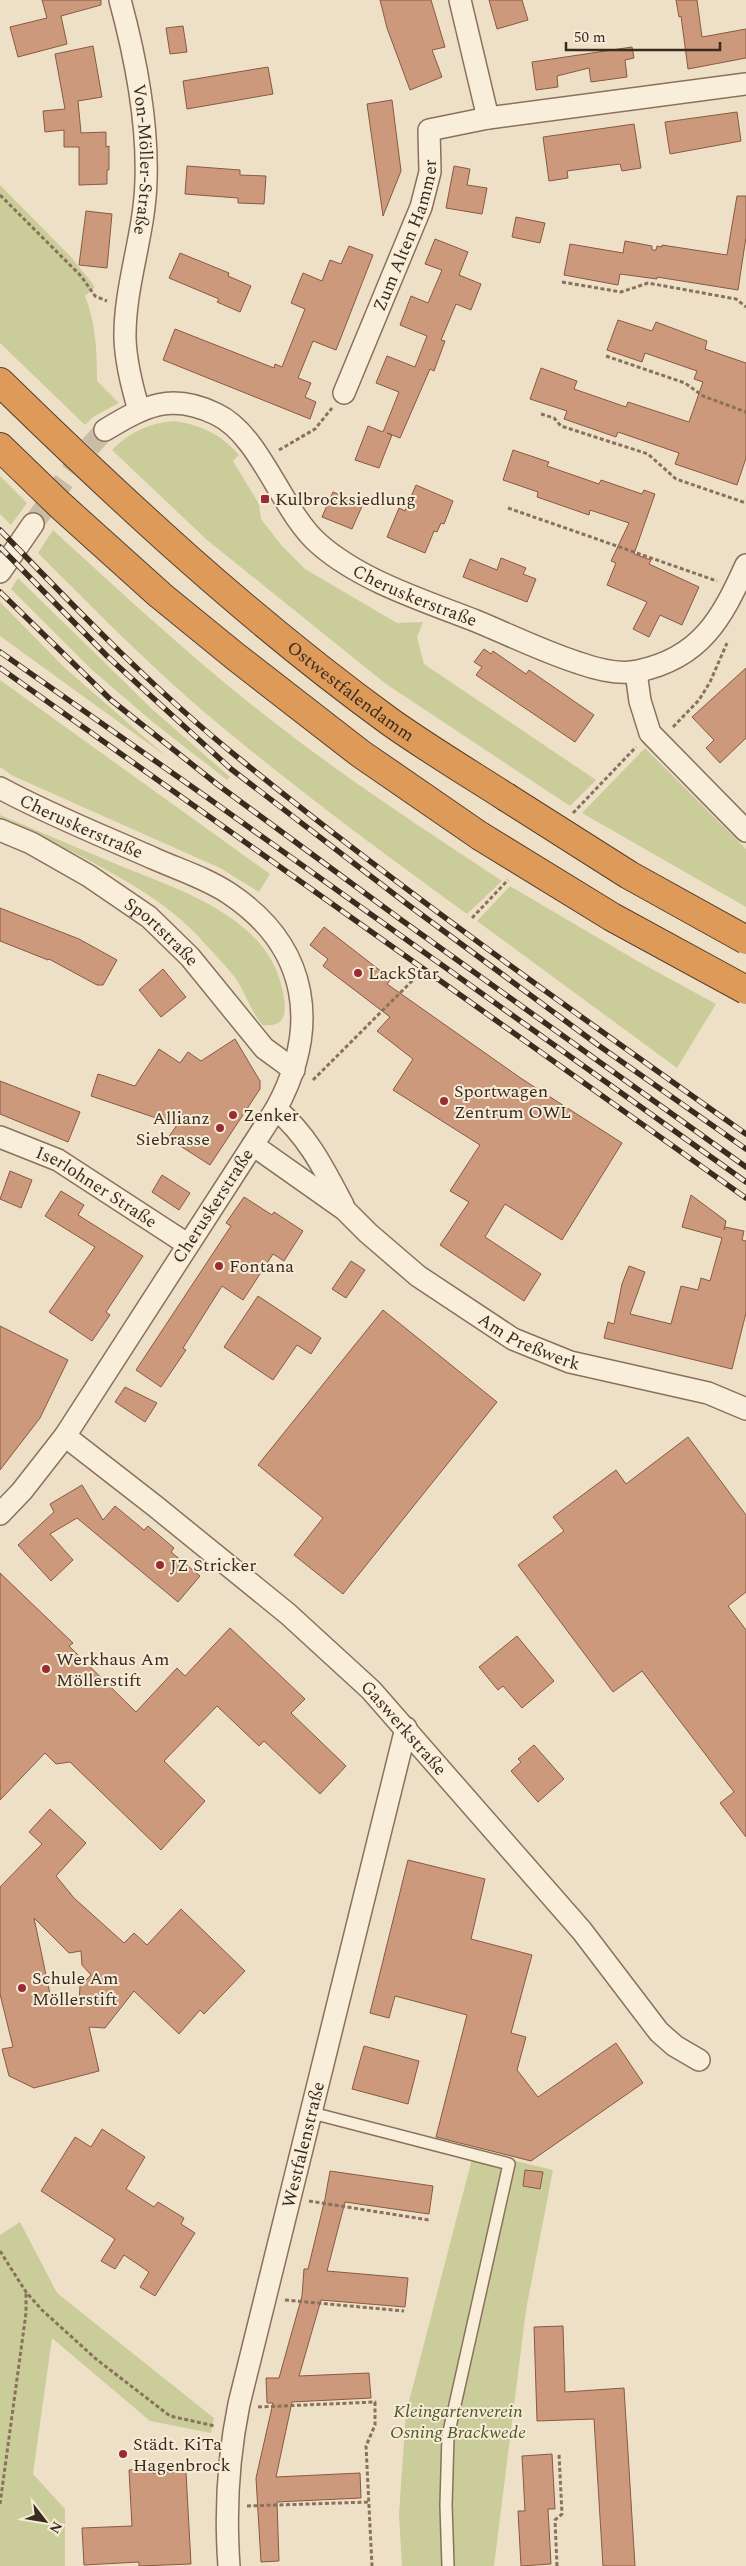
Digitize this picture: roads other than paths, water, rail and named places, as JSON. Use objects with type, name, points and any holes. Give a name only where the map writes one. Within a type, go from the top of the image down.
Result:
[{"type":"highway","name":"Ostwestfalendamm","points":[[0,382],[123,501],[266,625],[390,722],[629,876],[746,940]]},
{"type":"highway","points":[[0,447],[60,505],[160,595],[361,754],[480,836],[612,917],[746,990]]},
{"type":"street","name":"Von-Möller-Straße","points":[[120,0],[138,80],[145,135],[146,181],[142,223],[128,302],[125,339],[128,372],[139,410]]},
{"type":"street","points":[[460,0],[488,118]]},
{"type":"street","name":"Zum Alten Hammer","points":[[344,393],[421,207],[430,172],[429,130],[488,118],[746,84]]},
{"type":"street","name":"Cheruskerstraße","points":[[105,430],[139,410],[162,404],[194,404],[219,415],[243,435],[302,526],[332,554],[365,574],[580,664],[612,671],[636,672],[662,663],[687,650],[705,637],[723,613],[746,564]]},
{"type":"street","points":[[0,572],[33,524]]},
{"type":"street","points":[[636,672],[640,702],[650,733],[746,831]]},
{"type":"street","name":"Cheruskerstraße","points":[[0,788],[27,803],[195,876],[229,894],[258,916],[281,945],[295,973],[302,1007],[302,1039],[294,1070],[281,1100],[65,1436],[22,1491],[0,1514]]},
{"type":"street","name":"Sportstraße","points":[[0,830],[31,843],[89,876],[149,917],[190,958],[264,1048],[294,1070]]},
{"type":"street","name":"Am Preßwerk","points":[[281,1100],[320,1162],[345,1210]]},
{"type":"street","name":"Iserlohner Straße","points":[[0,1137],[58,1160],[187,1244]]},
{"type":"street","name":"Am Preßwerk","points":[[253,1145],[345,1210],[418,1276],[513,1339],[570,1362],[708,1393],[746,1409]]},
{"type":"street","name":"Gaswerkstraße","points":[[65,1436],[288,1614],[347,1667],[406,1728],[582,1931],[659,2032],[675,2046],[699,2060]]},
{"type":"street","name":"Westfalenstraße","points":[[229,2566],[226,2507],[234,2430],[239,2404],[406,1728]]},
{"type":"lane","points":[[312,2113],[509,2164],[448,2436],[446,2505],[448,2566]]},
{"type":"tunnel","points":[[33,524],[85,452],[105,430]]},
{"type":"railway","points":[[0,530],[87,620],[147,678],[241,760],[427,904],[746,1134]]},
{"type":"railway","points":[[0,547],[107,656],[231,769],[407,904],[598,1045],[746,1149]]},
{"type":"railway","points":[[0,592],[111,700],[218,785],[400,919],[746,1167]]},
{"type":"railway","points":[[0,652],[746,1182]]},
{"type":"railway","points":[[0,668],[746,1198]]},
{"type":"place","name":"Kulbrocksiedlung","points":[[265,499]]},
{"type":"place","name":"LackStar","points":[[358,973]]},
{"type":"place","name":"Sportwagen Zentrum OWL","points":[[444,1101]]},
{"type":"place","name":"Zenker","points":[[233,1115]]},
{"type":"place","name":"Allianz Siebrasse","points":[[220,1128]]},
{"type":"place","name":"Fontana","points":[[219,1266]]},
{"type":"place","name":"JZ Stricker","points":[[160,1565]]},
{"type":"place","name":"Werkhaus Am Möllerstift","points":[[46,1669]]},
{"type":"place","name":"Schule Am Möllerstift","points":[[22,1988]]},
{"type":"place","name":"Städt. KiTa Hagenbrock","points":[[123,2454]]},
{"type":"park label","name":"Kleingartenverein Osning Brackwede","points":[[458,2421]]}]
